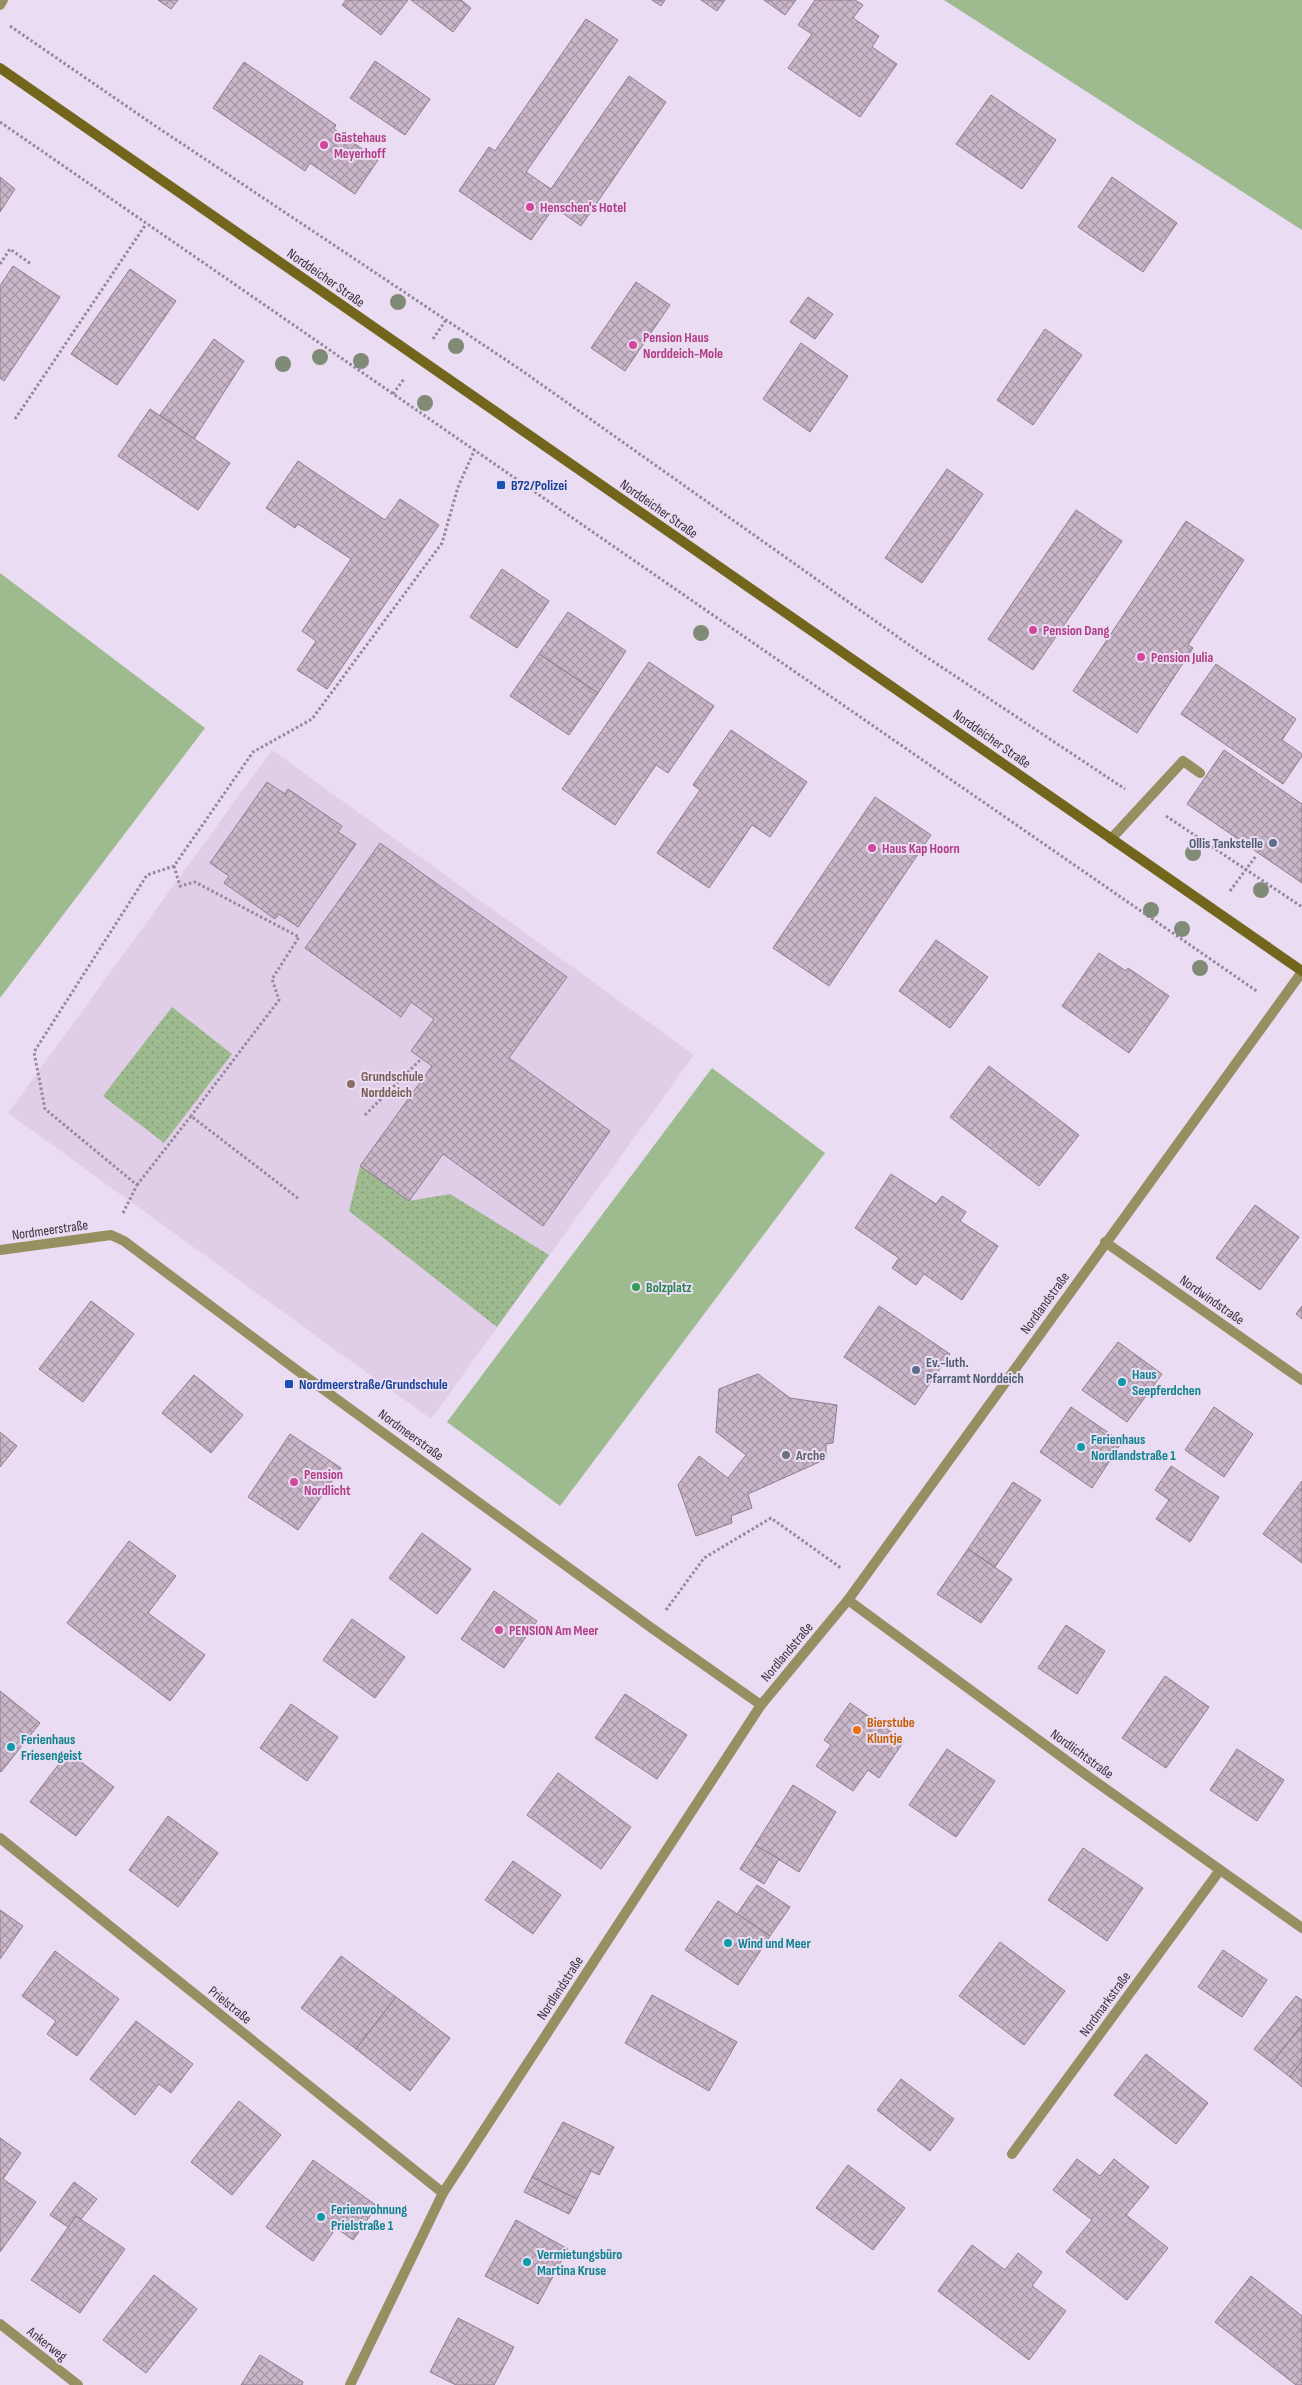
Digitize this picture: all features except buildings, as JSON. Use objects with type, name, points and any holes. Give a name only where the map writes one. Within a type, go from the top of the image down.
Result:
[{"type":"street","points":[[0,5],[3,0]]},
{"type":"street","name":"Norddeicher Straße","points":[[0,68],[1302,972]]},
{"type":"street","points":[[1111,840],[1183,761],[1200,773]]},
{"type":"street","name":"Nordlandstraße","points":[[350,2385],[443,2193],[761,1704],[848,1600],[1302,972]]},
{"type":"street","name":"Nordmeerstraße","points":[[0,1250],[111,1236],[124,1240],[214,1309],[653,1629],[761,1704]]},
{"type":"street","name":"Nordwindstraße","points":[[1106,1242],[1302,1380]]},
{"type":"street","name":"Nordlichtstraße","points":[[848,1600],[1089,1777],[1302,1928]]},
{"type":"street","name":"Prielstraße","points":[[0,1838],[443,2193]]},
{"type":"street","name":"Nordmarkstraße","points":[[1012,2154],[1220,1870]]},
{"type":"street","name":"Ankerweg","points":[[0,2324],[78,2385]]},
{"type":"path","points":[[8,24],[151,123],[521,370],[922,654],[1302,907]]},
{"type":"path","points":[[0,122],[1278,1006]]},
{"type":"path","points":[[15,419],[146,224]]},
{"type":"path","points":[[0,264],[10,249],[32,264]]},
{"type":"path","points":[[137,1185],[45,1109],[34,1052],[147,875],[174,866],[253,752],[312,719],[442,543],[458,487],[475,449]]},
{"type":"path","points":[[1215,911],[1256,856]]},
{"type":"path","points":[[111,1236],[137,1185],[192,1116],[279,1000],[272,979],[299,937],[195,882],[180,886],[174,866]]},
{"type":"path","points":[[365,1115],[422,1058]]},
{"type":"path","points":[[192,1116],[299,1200]]},
{"type":"path","points":[[653,1629],[704,1558],[770,1518],[860,1582]]},
{"type":"shaded area","name":"Grundschule Norddeich","points":[[272,750],[694,1055],[431,1419],[8,1113]]},
{"type":"green space","points":[[944,0],[1302,0],[1302,230]]},
{"type":"green space","points":[[0,573],[205,728],[0,998]]},
{"type":"green space","points":[[172,1007],[232,1054],[164,1143],[103,1096]]},
{"type":"green space","name":"Bolzplatz","points":[[712,1068],[825,1153],[560,1506],[447,1422]]},
{"type":"green space","points":[[360,1166],[409,1201],[450,1194],[549,1255],[497,1327],[349,1211]]},
{"type":"place","name":"Gästehaus Meyerhoff","points":[[324,145]]},
{"type":"place","name":"Henschen's Hotel","points":[[530,207]]},
{"type":"place","name":"Pension Haus Norddeich-Mole","points":[[633,345]]},
{"type":"place","name":"B72/Polizei","points":[[501,485]]},
{"type":"place","name":"Pension Dang","points":[[1033,630]]},
{"type":"place","name":"Pension Julia","points":[[1141,657]]},
{"type":"place","name":"Ollis Tankstelle","points":[[1273,843]]},
{"type":"place","name":"Haus Kap Hoorn","points":[[872,848]]},
{"type":"place","name":"Grundschule Norddeich","points":[[351,1084]]},
{"type":"place","name":"Bolzplatz","points":[[636,1287]]},
{"type":"place","name":"Ev.-luth. Pfarramt Norddeich","points":[[916,1370]]},
{"type":"place","name":"Haus Seepferdchen","points":[[1122,1382]]},
{"type":"place","name":"Nordmeerstraße/Grundschule","points":[[289,1384]]},
{"type":"place","name":"Ferienhaus Nordlandstraße 1","points":[[1081,1447]]},
{"type":"place","name":"Arche","points":[[786,1455]]},
{"type":"place","name":"Pension Nordlicht","points":[[294,1482]]},
{"type":"place","name":"PENSION Am Meer","points":[[499,1630]]},
{"type":"place","name":"Bierstube Kluntje","points":[[857,1730]]},
{"type":"place","name":"Ferienhaus Friesengeist","points":[[11,1747]]},
{"type":"place","name":"Wind und Meer","points":[[728,1943]]},
{"type":"place","name":"Ferienwohnung Prielstraße 1","points":[[321,2217]]},
{"type":"place","name":"Vermietungsbüro Martina Kruse","points":[[527,2262]]}]
